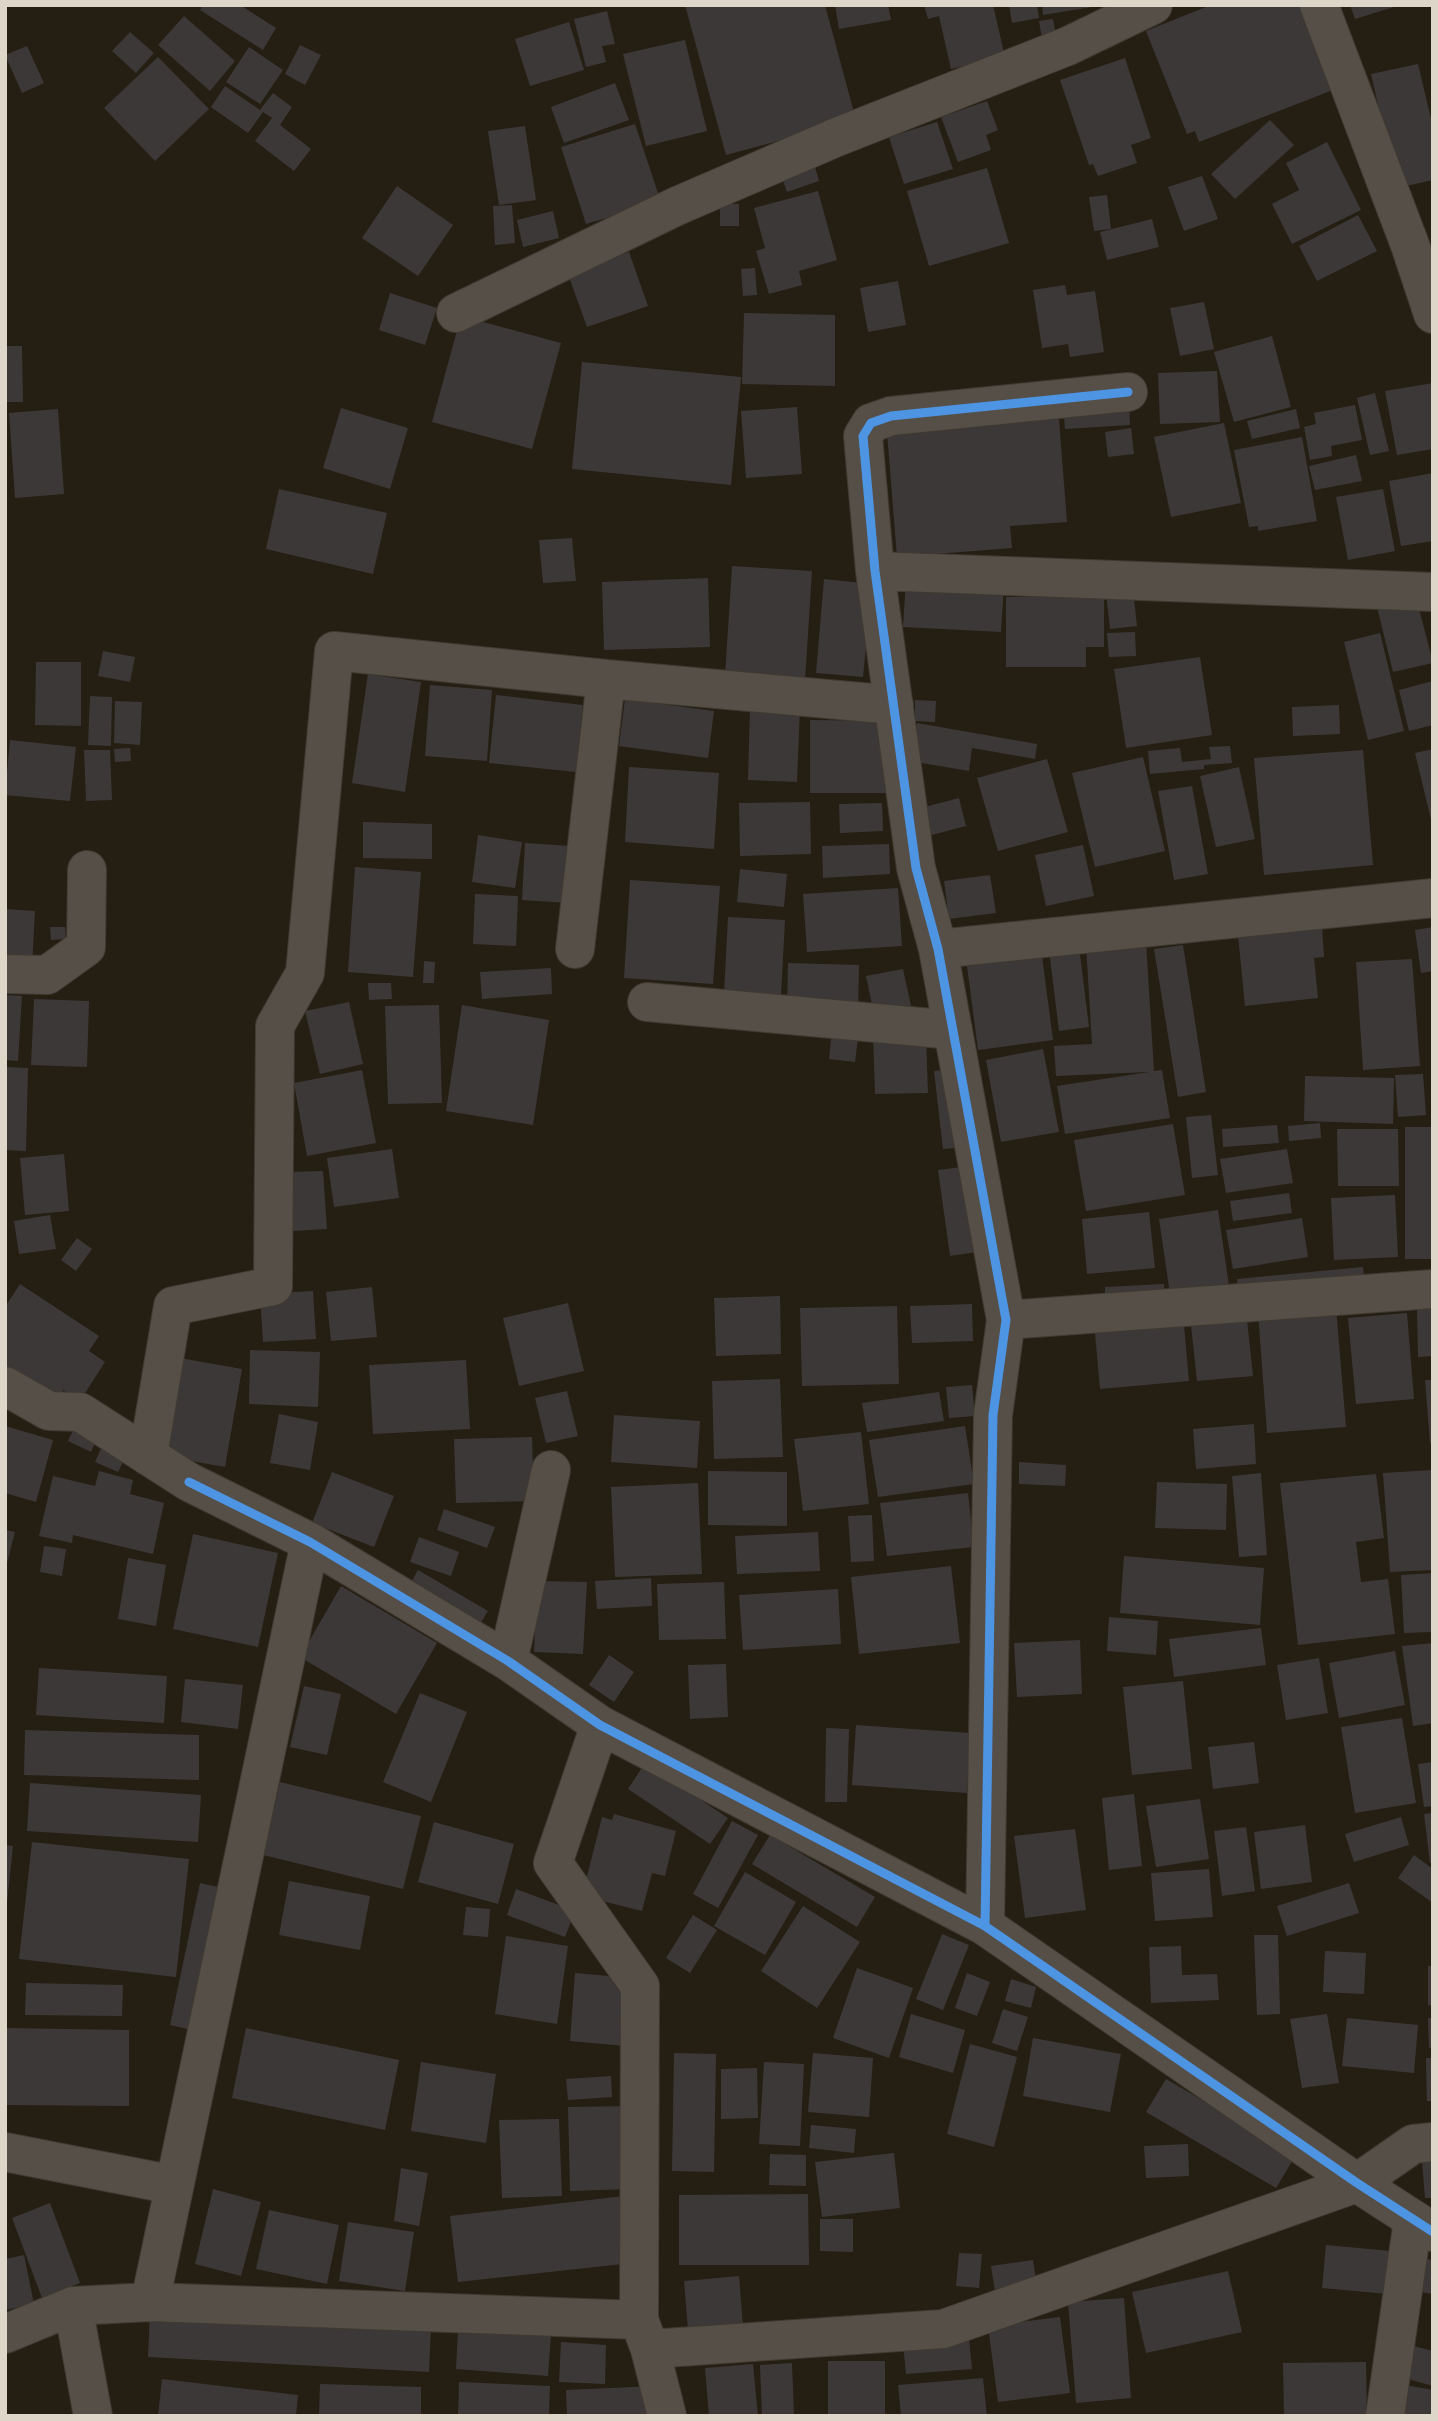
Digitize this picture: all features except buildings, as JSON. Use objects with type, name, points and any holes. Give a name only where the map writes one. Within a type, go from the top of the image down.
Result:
[{"type":"street","points":[[456,313],[677,206],[836,137],[1068,46],[1153,5]]},
{"type":"street","points":[[1319,5],[1410,245],[1433,314]]},
{"type":"street","points":[[985,1926],[993,1415],[1006,1320],[938,949],[916,868],[875,571],[863,436],[871,423],[891,416],[1128,392]]},
{"type":"street","points":[[875,571],[1433,592]]},
{"type":"street","points":[[148,1456],[173,1306],[273,1286],[275,1027],[305,973],[334,650],[607,679],[894,705]]},
{"type":"street","points":[[575,949],[607,679]]},
{"type":"street","points":[[5,974],[47,975],[86,947],[87,870]]},
{"type":"street","points":[[938,949],[1433,898]]},
{"type":"street","points":[[648,1002],[953,1030]]},
{"type":"street","points":[[1006,1320],[1433,1289]]},
{"type":"street","points":[[5,1386],[49,1411],[80,1412],[189,1482],[310,1542],[508,1661],[600,1725],[985,1926],[1423,2226],[1385,2416]]},
{"type":"street","points":[[508,1661],[551,1470]]},
{"type":"street","points":[[150,2302],[310,1542]]},
{"type":"street","points":[[600,1725],[553,1863],[640,1986],[644,2334],[667,2416]]},
{"type":"street","points":[[5,2334],[81,2305],[150,2302],[644,2334],[943,2329],[1357,2183],[1413,2144],[1433,2142]]},
{"type":"street","points":[[5,2152],[173,2185]]},
{"type":"street","points":[[81,2305],[93,2416]]},
{"type":"cycle path","points":[[985,1926],[993,1415],[1006,1320],[938,949],[916,868],[875,571],[863,436],[871,423],[891,416],[1128,392]]},
{"type":"cycle path","points":[[189,1482],[310,1542],[508,1661],[600,1725],[985,1926],[1357,2183],[1433,2232]]}]
